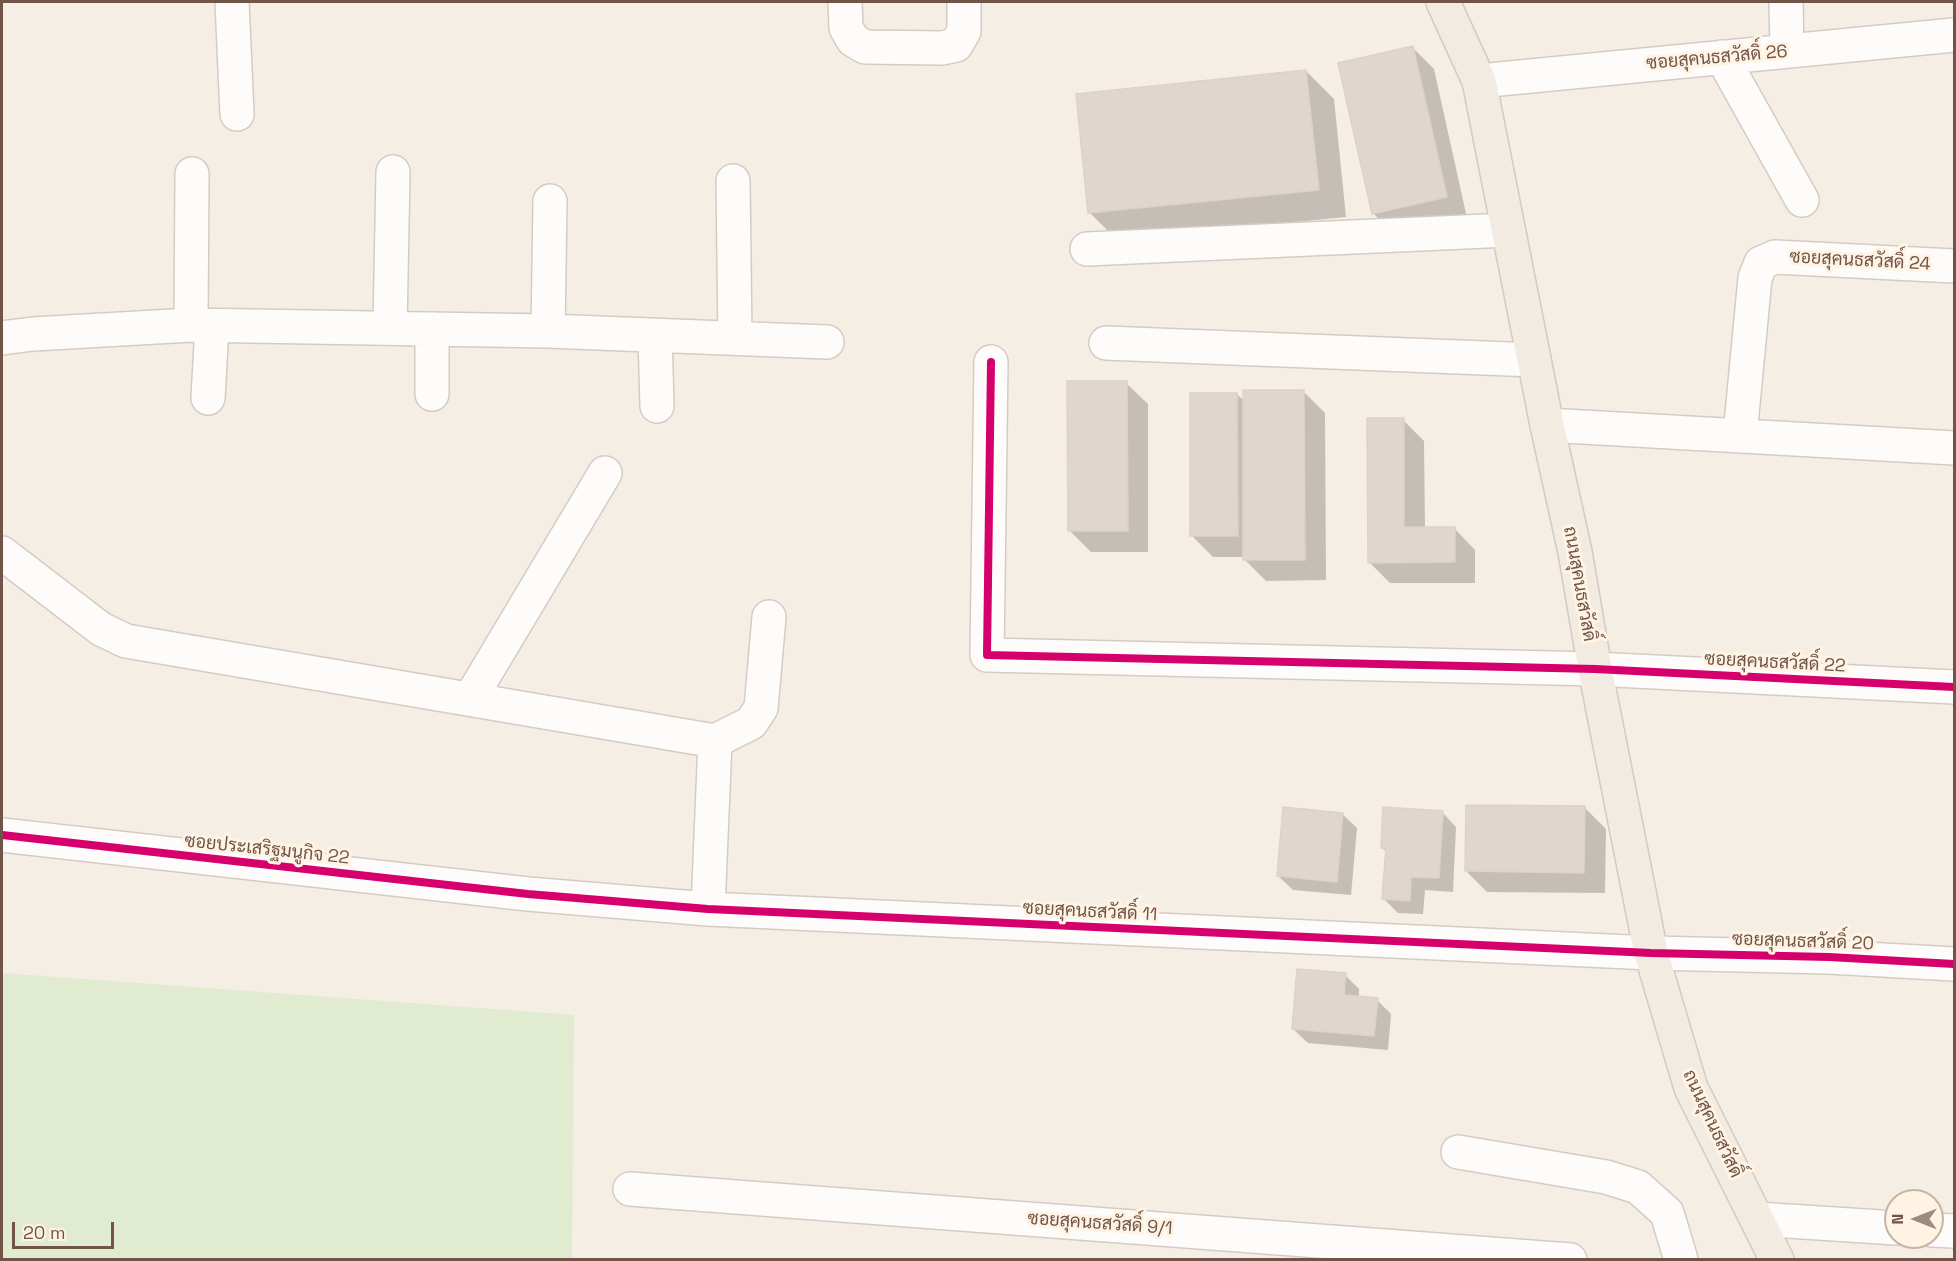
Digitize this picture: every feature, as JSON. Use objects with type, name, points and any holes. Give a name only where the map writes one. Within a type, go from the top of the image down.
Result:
[{"type":"main road","name":"ถนนสุคนธสวัสดิ์","points":[[1443,2],[1479,81],[1546,425],[1575,552],[1595,669],[1651,953],[1691,1088],[1777,1260]]},
{"type":"street","points":[[232,2],[237,114]]},
{"type":"street","points":[[845,2],[846,28],[853,40],[865,47],[942,48],[956,45],[964,31],[964,2]]},
{"type":"street","points":[[1786,2],[1787,51]]},
{"type":"street","name":"ซอยสุคนธสวัสดิ์ 26","points":[[1479,81],[1954,35]]},
{"type":"street","points":[[1722,57],[1802,200]]},
{"type":"street","points":[[390,328],[393,172]]},
{"type":"street","points":[[192,174],[201,326],[208,398]]},
{"type":"street","points":[[733,181],[735,338]]},
{"type":"street","points":[[548,331],[550,201]]},
{"type":"street","points":[[1087,249],[1508,230]]},
{"type":"street","name":"ซอยสุคนธสวัสดิ์ 24","points":[[1740,435],[1755,278],[1761,263],[1775,257],[1954,266]]},
{"type":"street","points":[[2,338],[33,334],[201,326],[548,331],[827,342]]},
{"type":"street","points":[[432,329],[432,394]]},
{"type":"street","points":[[655,335],[657,406]]},
{"type":"street","points":[[1106,343],[1534,360]]},
{"type":"street","name":"ซอยสุคนธสวัสดิ์ 22","points":[[991,362],[987,655],[1595,669],[1954,687]]},
{"type":"street","points":[[1546,425],[1954,448]]},
{"type":"street","points":[[470,699],[605,473]]},
{"type":"street","points":[[2,553],[101,629],[126,641],[715,741],[751,723],[761,708],[769,617]]},
{"type":"street","points":[[708,909],[715,741]]},
{"type":"street","name":"ซอยประเสริฐมนูกิจ 22","points":[[2,835],[528,894]]},
{"type":"street","name":"ซอยสุคนธสวัสดิ์ 11","points":[[528,894],[708,909],[1651,953]]},
{"type":"street","name":"ซอยสุคนธสวัสดิ์ 20","points":[[1651,953],[1829,957],[1954,964]]},
{"type":"street","points":[[1458,1152],[1606,1176],[1638,1187],[1667,1213],[1681,1260]]},
{"type":"street","name":"ซอยสุคนธสวัสดิ์ 9/1","points":[[630,1189],[1570,1260]]},
{"type":"street","points":[[1757,1219],[1884,1227]]},
{"type":"green space","points":[[2,973],[574,1015],[572,1259],[2,1259]]},
{"type":"building","points":[[1413,46],[1447,197],[1372,214],[1338,63]]},
{"type":"building","points":[[1306,70],[1319,190],[1088,213],[1076,94]]},
{"type":"building","points":[[1067,381],[1127,381],[1128,531],[1068,531]]},
{"type":"building","points":[[1243,390],[1304,390],[1305,560],[1243,560]]},
{"type":"building","points":[[1190,393],[1237,393],[1238,536],[1190,536]]},
{"type":"building","points":[[1367,418],[1404,418],[1404,527],[1455,527],[1455,562],[1368,563]]},
{"type":"building","points":[[1466,805],[1585,806],[1584,873],[1465,871]]},
{"type":"building","points":[[1283,807],[1343,813],[1337,882],[1277,876]]},
{"type":"building","points":[[1383,807],[1443,811],[1439,878],[1411,877],[1410,901],[1382,899],[1386,848],[1381,848]]},
{"type":"building","points":[[1297,969],[1346,973],[1344,995],[1378,998],[1374,1036],[1292,1029]]},
{"type":"cycle path","points":[[991,362],[987,655],[1595,669],[1954,687]]},
{"type":"cycle path","points":[[2,835],[528,894],[708,909],[1651,953],[1829,957],[1954,964]]}]
